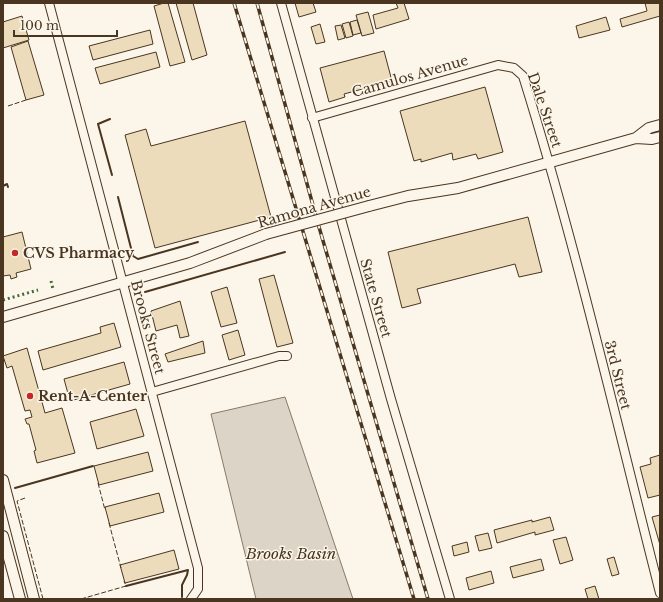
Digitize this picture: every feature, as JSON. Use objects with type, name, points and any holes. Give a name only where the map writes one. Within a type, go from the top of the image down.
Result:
[{"type":"main road","name":"Ramona Avenue","points":[[636,138],[649,128],[660,125]]},
{"type":"main road","name":"Ramona Avenue","points":[[3,317],[190,263],[266,234],[408,196],[458,188],[636,138],[652,139],[660,137]]},
{"type":"main road","points":[[3,480],[34,599]]},
{"type":"main road","points":[[3,536],[20,599]]},
{"type":"street","name":"Brooks Street","points":[[49,3],[198,568],[198,589],[191,599]]},
{"type":"street","name":"State Street","points":[[281,3],[391,399],[450,599]]},
{"type":"street","name":"Camulos Avenue","points":[[312,118],[498,65],[514,68]]},
{"type":"street","name":"Dale Street","points":[[514,68],[523,76],[550,162]]},
{"type":"street","name":"3rd Street","points":[[550,162],[582,281],[660,594]]},
{"type":"street","points":[[152,392],[279,356],[287,356]]},
{"type":"water","name":"Brooks Basin","points":[[285,397],[353,599],[256,599],[211,414]]},
{"type":"building","points":[[168,3],[185,62],[170,66],[154,6]]},
{"type":"building","points":[[176,3],[193,3],[207,55],[192,60]]},
{"type":"building","points":[[295,3],[313,3],[316,12],[299,17]]},
{"type":"building","points":[[396,3],[404,3],[409,19],[376,29],[373,15],[398,8]]},
{"type":"building","points":[[645,3],[660,3],[660,16],[622,27],[620,19],[647,11]]},
{"type":"building","points":[[368,12],[374,33],[362,36],[356,15]]},
{"type":"building","points":[[22,16],[29,40],[3,48],[3,22]]},
{"type":"building","points":[[606,17],[610,30],[579,38],[576,26]]},
{"type":"building","points":[[357,20],[361,33],[353,35],[350,22]]},
{"type":"building","points":[[349,22],[353,36],[346,38],[342,24]]},
{"type":"building","points":[[320,24],[325,42],[316,44],[311,27]]},
{"type":"building","points":[[341,25],[345,38],[338,40],[335,26]]},
{"type":"building","points":[[150,30],[153,44],[93,60],[89,46]]},
{"type":"building","points":[[28,41],[44,95],[26,100],[11,47]]},
{"type":"building","points":[[384,51],[392,81],[344,94],[345,97],[329,102],[320,68]]},
{"type":"building","points":[[156,52],[160,67],[100,84],[95,68]]},
{"type":"building","points":[[485,87],[503,152],[478,159],[476,154],[453,160],[452,153],[421,162],[421,159],[414,161],[400,111]]},
{"type":"building","points":[[245,121],[271,217],[155,248],[125,135],[146,129],[151,146]]},
{"type":"building","points":[[528,217],[542,272],[519,277],[515,264],[417,289],[421,303],[402,308],[388,252]]},
{"type":"building","name":"CVS Pharmacy","points":[[22,232],[31,269],[16,273],[17,277],[11,279],[10,275],[3,276],[3,237]]},
{"type":"building","points":[[274,275],[293,343],[277,347],[259,279]]},
{"type":"building","points":[[227,287],[237,323],[221,327],[211,292]]},
{"type":"building","points":[[180,301],[189,336],[180,338],[177,325],[156,331],[151,311]]},
{"type":"building","points":[[114,323],[121,347],[43,370],[38,351],[101,333],[100,327]]},
{"type":"building","points":[[238,330],[245,355],[229,360],[222,335]]},
{"type":"building","points":[[203,341],[205,353],[168,362],[165,354]]},
{"type":"building","points":[[27,348],[45,413],[62,408],[75,453],[37,463],[34,451],[36,450],[29,424],[27,424],[25,419],[32,417],[30,410],[25,411],[12,366],[7,368],[3,356]]},
{"type":"building","points":[[124,362],[130,384],[70,401],[64,379]]},
{"type":"building","points":[[136,409],[144,436],[97,449],[90,422]]},
{"type":"building","points":[[148,452],[153,471],[99,485],[94,466]]},
{"type":"building","points":[[660,455],[660,495],[648,498],[640,467],[651,464],[650,458]]},
{"type":"building","points":[[159,493],[164,512],[110,526],[105,507]]},
{"type":"building","points":[[660,515],[660,545],[652,517]]},
{"type":"building","points":[[550,517],[554,530],[535,535],[535,532],[497,543],[494,530]]},
{"type":"building","points":[[488,533],[492,548],[479,551],[475,536]]},
{"type":"building","points":[[566,537],[573,560],[560,564],[553,540]]},
{"type":"building","points":[[467,542],[469,552],[454,556],[452,546]]},
{"type":"building","points":[[174,550],[179,569],[125,583],[120,565]]},
{"type":"building","points":[[614,557],[619,574],[612,576],[607,559]]},
{"type":"building","points":[[541,559],[544,570],[513,578],[510,567]]},
{"type":"building","points":[[491,571],[494,583],[469,590],[466,578]]},
{"type":"building","points":[[595,586],[599,599],[588,599],[585,589]]},
{"type":"railway","points":[[234,3],[414,599]]},
{"type":"railway","points":[[257,3],[319,227],[428,599]]},
{"type":"hedge","points":[[51,281],[53,289]]},
{"type":"hedge","points":[[3,300],[38,290]]},
{"type":"fence","points":[[8,106],[26,100]]},
{"type":"fence","points":[[98,483],[105,510]]},
{"type":"fence","points":[[25,498],[17,501],[43,599]]},
{"type":"fence","points":[[109,523],[121,568]]},
{"type":"fence","points":[[81,599],[126,586],[124,581]]},
{"type":"wall","points":[[110,119],[98,124],[112,175]]},
{"type":"wall","points":[[3,186],[7,184],[8,187]]},
{"type":"wall","points":[[118,197],[133,256],[138,259],[198,242]]},
{"type":"wall","points":[[145,292],[285,252]]},
{"type":"wall","points":[[15,488],[93,466]]},
{"type":"wall","points":[[126,586],[188,570],[182,585],[182,597]]},
{"type":"place","name":"CVS Pharmacy","points":[[15,253]]},
{"type":"place","name":"Rent-A-Center","points":[[30,396]]}]
